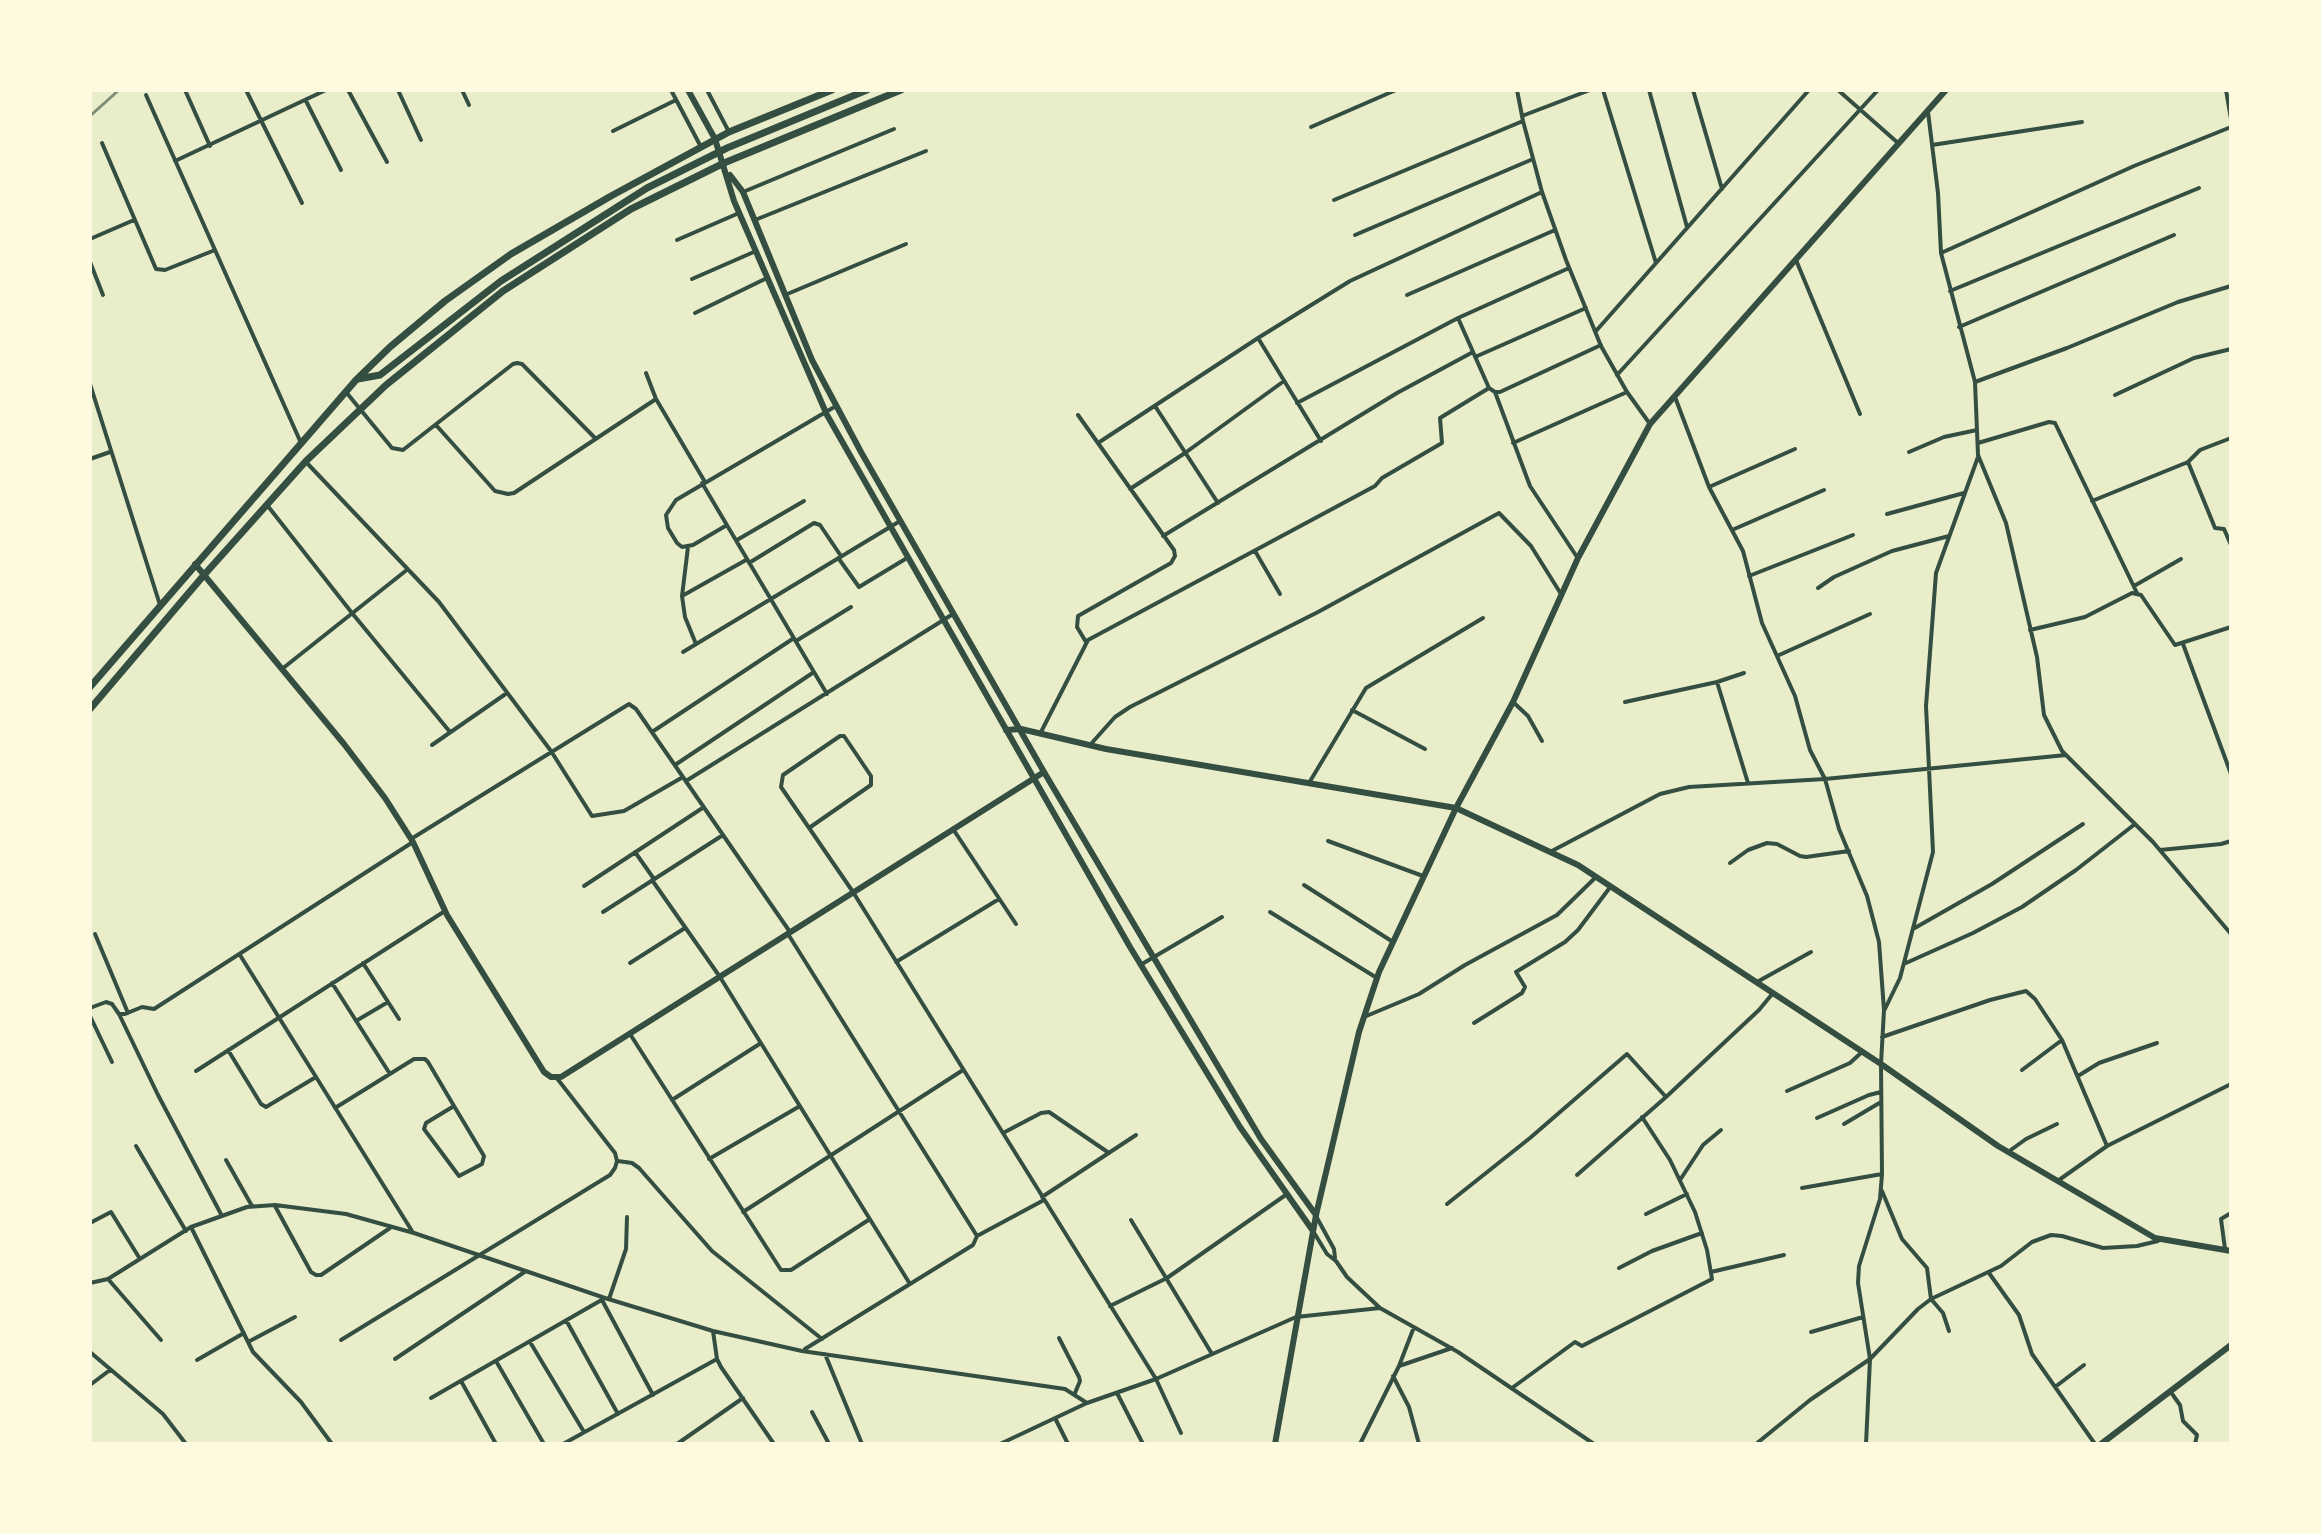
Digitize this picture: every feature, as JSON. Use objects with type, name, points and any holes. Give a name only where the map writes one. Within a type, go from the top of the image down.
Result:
[{"type":"main road","points":[[688,90],[715,139],[739,213],[825,412],[1141,965],[1240,1127],[1313,1231]]},
{"type":"main road","points":[[90,687],[356,380],[445,301],[511,254],[715,139],[832,90]]},
{"type":"main road","points":[[356,380],[380,375],[501,281],[647,188],[727,148],[867,90]]},
{"type":"main road","points":[[90,709],[306,461],[374,396],[503,291],[631,209],[724,163],[901,90]]},
{"type":"main road","points":[[1275,1444],[1316,1215],[1364,1017],[1377,978],[1456,808],[1513,702],[1578,558],[1650,424],[1946,90]]},
{"type":"main road","points":[[727,173],[743,192],[795,320],[836,406],[900,521],[1261,1139],[1316,1215]]},
{"type":"main road","points":[[786,322],[795,320]]},
{"type":"main road","points":[[374,396],[380,375]]},
{"type":"main road","points":[[195,564],[385,798],[412,840],[445,911],[544,1072],[556,1077],[561,1077],[630,1034],[1044,772]]},
{"type":"main road","points":[[1006,730],[1021,729],[1090,745],[1456,808],[1550,852],[1611,886],[1881,1064],[2008,1152],[2155,1238],[2228,1251]]},
{"type":"main road","points":[[2098,1444],[2231,1345]]},
{"type":"street","points":[[185,90],[210,146]]},
{"type":"street","points":[[246,90],[302,203]]},
{"type":"street","points":[[175,161],[326,90]]},
{"type":"street","points":[[348,90],[387,162]]},
{"type":"street","points":[[398,90],[421,140]]},
{"type":"street","points":[[462,90],[469,105]]},
{"type":"street","points":[[671,90],[701,147]]},
{"type":"street","points":[[707,90],[729,132]]},
{"type":"street","points":[[1311,127],[1396,90]]},
{"type":"street","points":[[1517,90],[1542,192],[1569,268],[1601,345],[1627,392],[1650,424]]},
{"type":"street","points":[[1334,200],[1590,90]]},
{"type":"street","points":[[1603,90],[1656,263]]},
{"type":"street","points":[[1649,90],[1687,228]]},
{"type":"street","points":[[1693,90],[1722,189]]},
{"type":"street","points":[[1595,332],[1809,90]]},
{"type":"street","points":[[1838,90],[1898,143]]},
{"type":"street","points":[[1617,375],[1878,90]]},
{"type":"street","points":[[2226,90],[2231,119]]},
{"type":"street","points":[[146,95],[301,443]]},
{"type":"street","points":[[306,100],[341,170]]},
{"type":"street","points":[[613,131],[676,100]]},
{"type":"street","points":[[1884,1010],[1900,978],[1933,852],[1926,706],[1936,573],[1978,455],[1975,382],[1958,327],[1941,253],[1927,110]]},
{"type":"street","points":[[1932,145],[2082,122]]},
{"type":"street","points":[[1941,253],[2134,166],[2231,127]]},
{"type":"street","points":[[743,192],[894,129]]},
{"type":"street","points":[[102,143],[156,269],[165,270],[215,250]]},
{"type":"street","points":[[755,220],[926,151]]},
{"type":"street","points":[[1355,235],[1533,158]]},
{"type":"street","points":[[1950,291],[2199,188]]},
{"type":"street","points":[[1098,443],[1258,338],[1363,275],[1542,192]]},
{"type":"street","points":[[677,240],[739,213]]},
{"type":"street","points":[[90,239],[134,220]]},
{"type":"street","points":[[1407,295],[1555,230]]},
{"type":"street","points":[[1958,327],[2174,235]]},
{"type":"street","points":[[785,295],[906,244]]},
{"type":"street","points":[[692,279],[756,251]]},
{"type":"street","points":[[1796,260],[1860,414]]},
{"type":"street","points":[[90,262],[103,295]]},
{"type":"street","points":[[1297,403],[1458,318],[1569,268]]},
{"type":"street","points":[[695,313],[767,278]]},
{"type":"street","points":[[1975,382],[2178,302],[2231,286]]},
{"type":"street","points":[[1163,536],[1397,393],[1474,354],[1586,308]]},
{"type":"street","points":[[1458,318],[1489,388],[1495,392],[1530,486],[1578,558]]},
{"type":"street","points":[[1258,338],[1321,441]]},
{"type":"street","points":[[1495,392],[1601,345]]},
{"type":"street","points":[[2115,395],[2194,358],[2231,349]]},
{"type":"street","points":[[346,392],[392,448],[398,450],[407,448],[517,363],[522,364],[595,438]]},
{"type":"street","points":[[646,373],[656,399],[736,541],[827,694]]},
{"type":"street","points":[[1130,489],[1284,381]]},
{"type":"street","points":[[90,384],[160,605]]},
{"type":"street","points":[[1040,734],[1086,642],[1375,486],[1382,478],[1442,443],[1440,418],[1489,388]]},
{"type":"street","points":[[1513,443],[1627,392]]},
{"type":"street","points":[[1675,397],[1709,487],[1743,551],[1762,623],[1795,696],[1810,750],[1825,779],[1867,896],[1879,942],[1884,1010],[1882,1174],[1881,1189],[1859,1266],[1858,1283],[1870,1359],[1866,1444]]},
{"type":"street","points":[[436,425],[501,494],[514,493],[656,399]]},
{"type":"street","points":[[727,525],[688,547],[677,543],[668,528],[666,515],[676,500],[704,482],[836,406]]},
{"type":"street","points":[[1155,406],[1218,503]]},
{"type":"street","points":[[1078,415],[1174,550],[1173,559],[1078,616],[1077,627],[1086,642]]},
{"type":"street","points":[[1978,443],[2049,422],[2055,423],[2137,593],[2171,642],[2183,644],[2231,627]]},
{"type":"street","points":[[1909,452],[1944,437],[1977,430]]},
{"type":"street","points":[[2092,501],[2188,462],[2200,450],[2231,438]]},
{"type":"street","points":[[1709,487],[1795,449]]},
{"type":"street","points":[[90,459],[111,452]]},
{"type":"street","points":[[1978,455],[2006,523],[2037,657],[2044,715],[2066,755],[2160,850],[2231,934]]},
{"type":"street","points":[[306,461],[439,602],[551,751],[590,814],[596,817],[624,811],[685,779],[953,614]]},
{"type":"street","points":[[2188,462],[2215,528],[2224,529],[2231,545]]},
{"type":"street","points":[[1732,530],[1824,490]]},
{"type":"street","points":[[1887,514],[1964,493]]},
{"type":"street","points":[[736,541],[804,501]]},
{"type":"street","points":[[267,505],[450,732]]},
{"type":"street","points":[[1090,745],[1115,717],[1130,707],[1318,612],[1499,513],[1531,546],[1561,594]]},
{"type":"street","points":[[683,652],[900,521]]},
{"type":"street","points":[[682,596],[814,523],[820,525],[859,587],[909,557]]},
{"type":"street","points":[[1749,576],[1853,535]]},
{"type":"street","points":[[1818,588],[1834,577],[1892,551],[1949,536]]},
{"type":"street","points":[[688,547],[682,596],[685,617],[696,644]]},
{"type":"street","points":[[1255,550],[1280,594]]},
{"type":"street","points":[[2134,586],[2181,559]]},
{"type":"street","points":[[282,669],[408,569]]},
{"type":"street","points":[[2030,630],[2085,617],[2137,593]]},
{"type":"street","points":[[652,732],[851,607]]},
{"type":"street","points":[[1777,656],[1870,614]]},
{"type":"street","points":[[1309,783],[1360,696],[1373,682],[1483,618]]},
{"type":"street","points":[[2183,644],[2231,774]]},
{"type":"street","points":[[675,765],[814,672]]},
{"type":"street","points":[[1625,702],[1744,673]]},
{"type":"street","points":[[1717,682],[1748,784]]},
{"type":"street","points":[[432,745],[507,693]]},
{"type":"street","points":[[1513,702],[1528,716],[1542,741]]},
{"type":"street","points":[[119,1014],[145,1007],[154,1009],[624,704],[633,705],[789,933],[977,1236]]},
{"type":"street","points":[[1352,710],[1425,749]]},
{"type":"street","points":[[809,828],[871,785],[871,776],[844,736],[780,779],[781,787],[809,828],[853,892],[1156,1379],[1181,1433]]},
{"type":"street","points":[[1550,852],[1660,794],[1689,787],[1825,779],[2066,755]]},
{"type":"street","points":[[584,886],[704,807]]},
{"type":"street","points":[[1913,929],[1992,884],[2083,824]]},
{"type":"street","points":[[1904,964],[2022,907],[2135,824]]},
{"type":"street","points":[[953,829],[1016,924]]},
{"type":"street","points":[[603,912],[723,835]]},
{"type":"street","points":[[1328,841],[1424,877]]},
{"type":"street","points":[[2160,850],[2231,841]]},
{"type":"street","points":[[1730,863],[1748,850],[1767,843],[1777,844],[1800,856],[1849,851]]},
{"type":"street","points":[[635,852],[720,977],[910,1284]]},
{"type":"street","points":[[1364,1017],[1419,994],[1557,915],[1596,877]]},
{"type":"street","points":[[1304,885],[1393,943]]},
{"type":"street","points":[[1474,1023],[1522,993],[1525,987],[1516,972],[1565,942],[1578,930],[1611,886]]},
{"type":"street","points":[[896,962],[999,899]]},
{"type":"street","points":[[196,1071],[445,911]]},
{"type":"street","points":[[1270,912],[1377,978]]},
{"type":"street","points":[[1141,965],[1222,917]]},
{"type":"street","points":[[630,963],[685,928]]},
{"type":"street","points":[[95,934],[128,1013]]},
{"type":"street","points":[[1757,982],[1811,952]]},
{"type":"street","points":[[240,955],[414,1233]]},
{"type":"street","points":[[363,963],[399,1019]]},
{"type":"street","points":[[332,983],[390,1074]]},
{"type":"street","points":[[1882,1037],[2026,991],[2035,999],[2062,1040],[2107,1146]]},
{"type":"street","points":[[1577,1175],[1666,1097],[1759,1010],[1773,993]]},
{"type":"street","points":[[90,1008],[109,1002],[119,1014],[222,1216]]},
{"type":"street","points":[[356,1021],[388,1002]]},
{"type":"street","points":[[90,1016],[112,1062]]},
{"type":"street","points":[[630,1034],[775,1265],[785,1272],[870,1219]]},
{"type":"street","points":[[2022,1070],[2062,1040]]},
{"type":"street","points":[[672,1100],[761,1043]]},
{"type":"street","points":[[2078,1076],[2099,1063],[2157,1043]]},
{"type":"street","points":[[228,1050],[261,1104],[266,1107],[316,1077]]},
{"type":"street","points":[[1787,1091],[1850,1063],[1862,1052]]},
{"type":"street","points":[[1447,1204],[1530,1138],[1627,1054],[1666,1097]]},
{"type":"street","points":[[335,1108],[414,1059],[425,1059],[454,1106],[484,1161],[459,1176],[424,1129],[426,1123],[454,1106]]},
{"type":"street","points":[[742,1212],[963,1070]]},
{"type":"street","points":[[341,1340],[610,1175],[617,1161],[615,1153],[556,1077]]},
{"type":"street","points":[[2057,1181],[2107,1146],[2231,1084]]},
{"type":"street","points":[[1817,1118],[1881,1092]]},
{"type":"street","points":[[1844,1124],[1881,1102]]},
{"type":"street","points":[[709,1159],[800,1106]]},
{"type":"street","points":[[1003,1133],[1041,1113],[1049,1112],[1109,1153]]},
{"type":"street","points":[[1512,1388],[1575,1342],[1582,1346],[1710,1281],[1711,1272],[1702,1233],[1687,1194],[1642,1117]]},
{"type":"street","points":[[2008,1152],[2057,1124]]},
{"type":"street","points":[[1680,1181],[1698,1152],[1721,1130]]},
{"type":"street","points":[[802,1351],[973,1245],[977,1236],[1043,1199],[1136,1135]]},
{"type":"street","points":[[136,1146],[188,1229],[253,1352],[301,1402],[332,1444]]},
{"type":"street","points":[[226,1160],[252,1206]]},
{"type":"street","points":[[617,1161],[632,1163],[639,1168],[712,1251],[822,1339]]},
{"type":"street","points":[[1802,1188],[1882,1174]]},
{"type":"street","points":[[1881,1189],[1895,1226],[1927,1268],[1931,1299],[1943,1313],[1949,1331]]},
{"type":"street","points":[[1110,1306],[1167,1278],[1287,1194]]},
{"type":"street","points":[[1646,1214],[1687,1194]]},
{"type":"street","points":[[275,1205],[311,1272],[316,1275],[321,1275],[390,1228]]},
{"type":"street","points":[[90,1283],[108,1279],[188,1229],[252,1206],[275,1205],[346,1214],[414,1233],[605,1299],[713,1331],[802,1351],[1065,1389],[1087,1403]]},
{"type":"street","points":[[90,1223],[111,1212],[140,1259]]},
{"type":"street","points":[[2228,1251],[2221,1219],[2231,1213]]},
{"type":"street","points":[[1316,1215],[1334,1249],[1336,1261]]},
{"type":"street","points":[[431,1398],[605,1299],[626,1249],[627,1217]]},
{"type":"street","points":[[1131,1220],[1212,1354]]},
{"type":"street","points":[[1313,1231],[1327,1254],[1347,1277],[1380,1308],[1452,1348],[1594,1444]]},
{"type":"street","points":[[1619,1268],[1652,1251],[1702,1233]]},
{"type":"street","points":[[1756,1444],[1810,1400],[1870,1359],[1931,1299],[1989,1273],[2032,1242],[2051,1235],[2103,1248],[2137,1246],[2164,1239]]},
{"type":"street","points":[[1711,1272],[1784,1255]]},
{"type":"street","points":[[395,1359],[527,1271]]},
{"type":"street","points":[[1989,1273],[2019,1315],[2032,1354],[2098,1444]]},
{"type":"street","points":[[108,1279],[161,1340]]},
{"type":"street","points":[[605,1299],[653,1395]]},
{"type":"street","points":[[1000,1444],[1087,1403],[1156,1379],[1296,1317],[1380,1308]]},
{"type":"street","points":[[248,1342],[295,1317]]},
{"type":"street","points":[[1811,1332],[1863,1317]]},
{"type":"street","points":[[566,1320],[618,1414]]},
{"type":"street","points":[[1360,1444],[1399,1366],[1414,1327]]},
{"type":"street","points":[[713,1331],[717,1359],[774,1444]]},
{"type":"street","points":[[197,1360],[244,1333]]},
{"type":"street","points":[[1059,1338],[1079,1377],[1075,1393]]},
{"type":"street","points":[[530,1341],[584,1432]]},
{"type":"street","points":[[1399,1366],[1452,1348]]},
{"type":"street","points":[[90,1352],[163,1414],[186,1444]]},
{"type":"street","points":[[825,1354],[859,1443]]},
{"type":"street","points":[[563,1444],[717,1359]]},
{"type":"street","points":[[496,1361],[544,1444]]},
{"type":"street","points":[[2055,1387],[2084,1365]]},
{"type":"street","points":[[90,1385],[111,1370]]},
{"type":"street","points":[[1393,1376],[1412,1414],[1419,1444]]},
{"type":"street","points":[[461,1381],[496,1444]]},
{"type":"street","points":[[2170,1391],[2180,1405],[2183,1421],[2197,1435],[2195,1444]]},
{"type":"street","points":[[1117,1393],[1143,1444]]},
{"type":"street","points":[[677,1444],[743,1398]]},
{"type":"street","points":[[812,1412],[829,1444]]},
{"type":"street","points":[[1055,1418],[1068,1444]]},
{"type":"railway","points":[[90,116],[119,90]]}]
